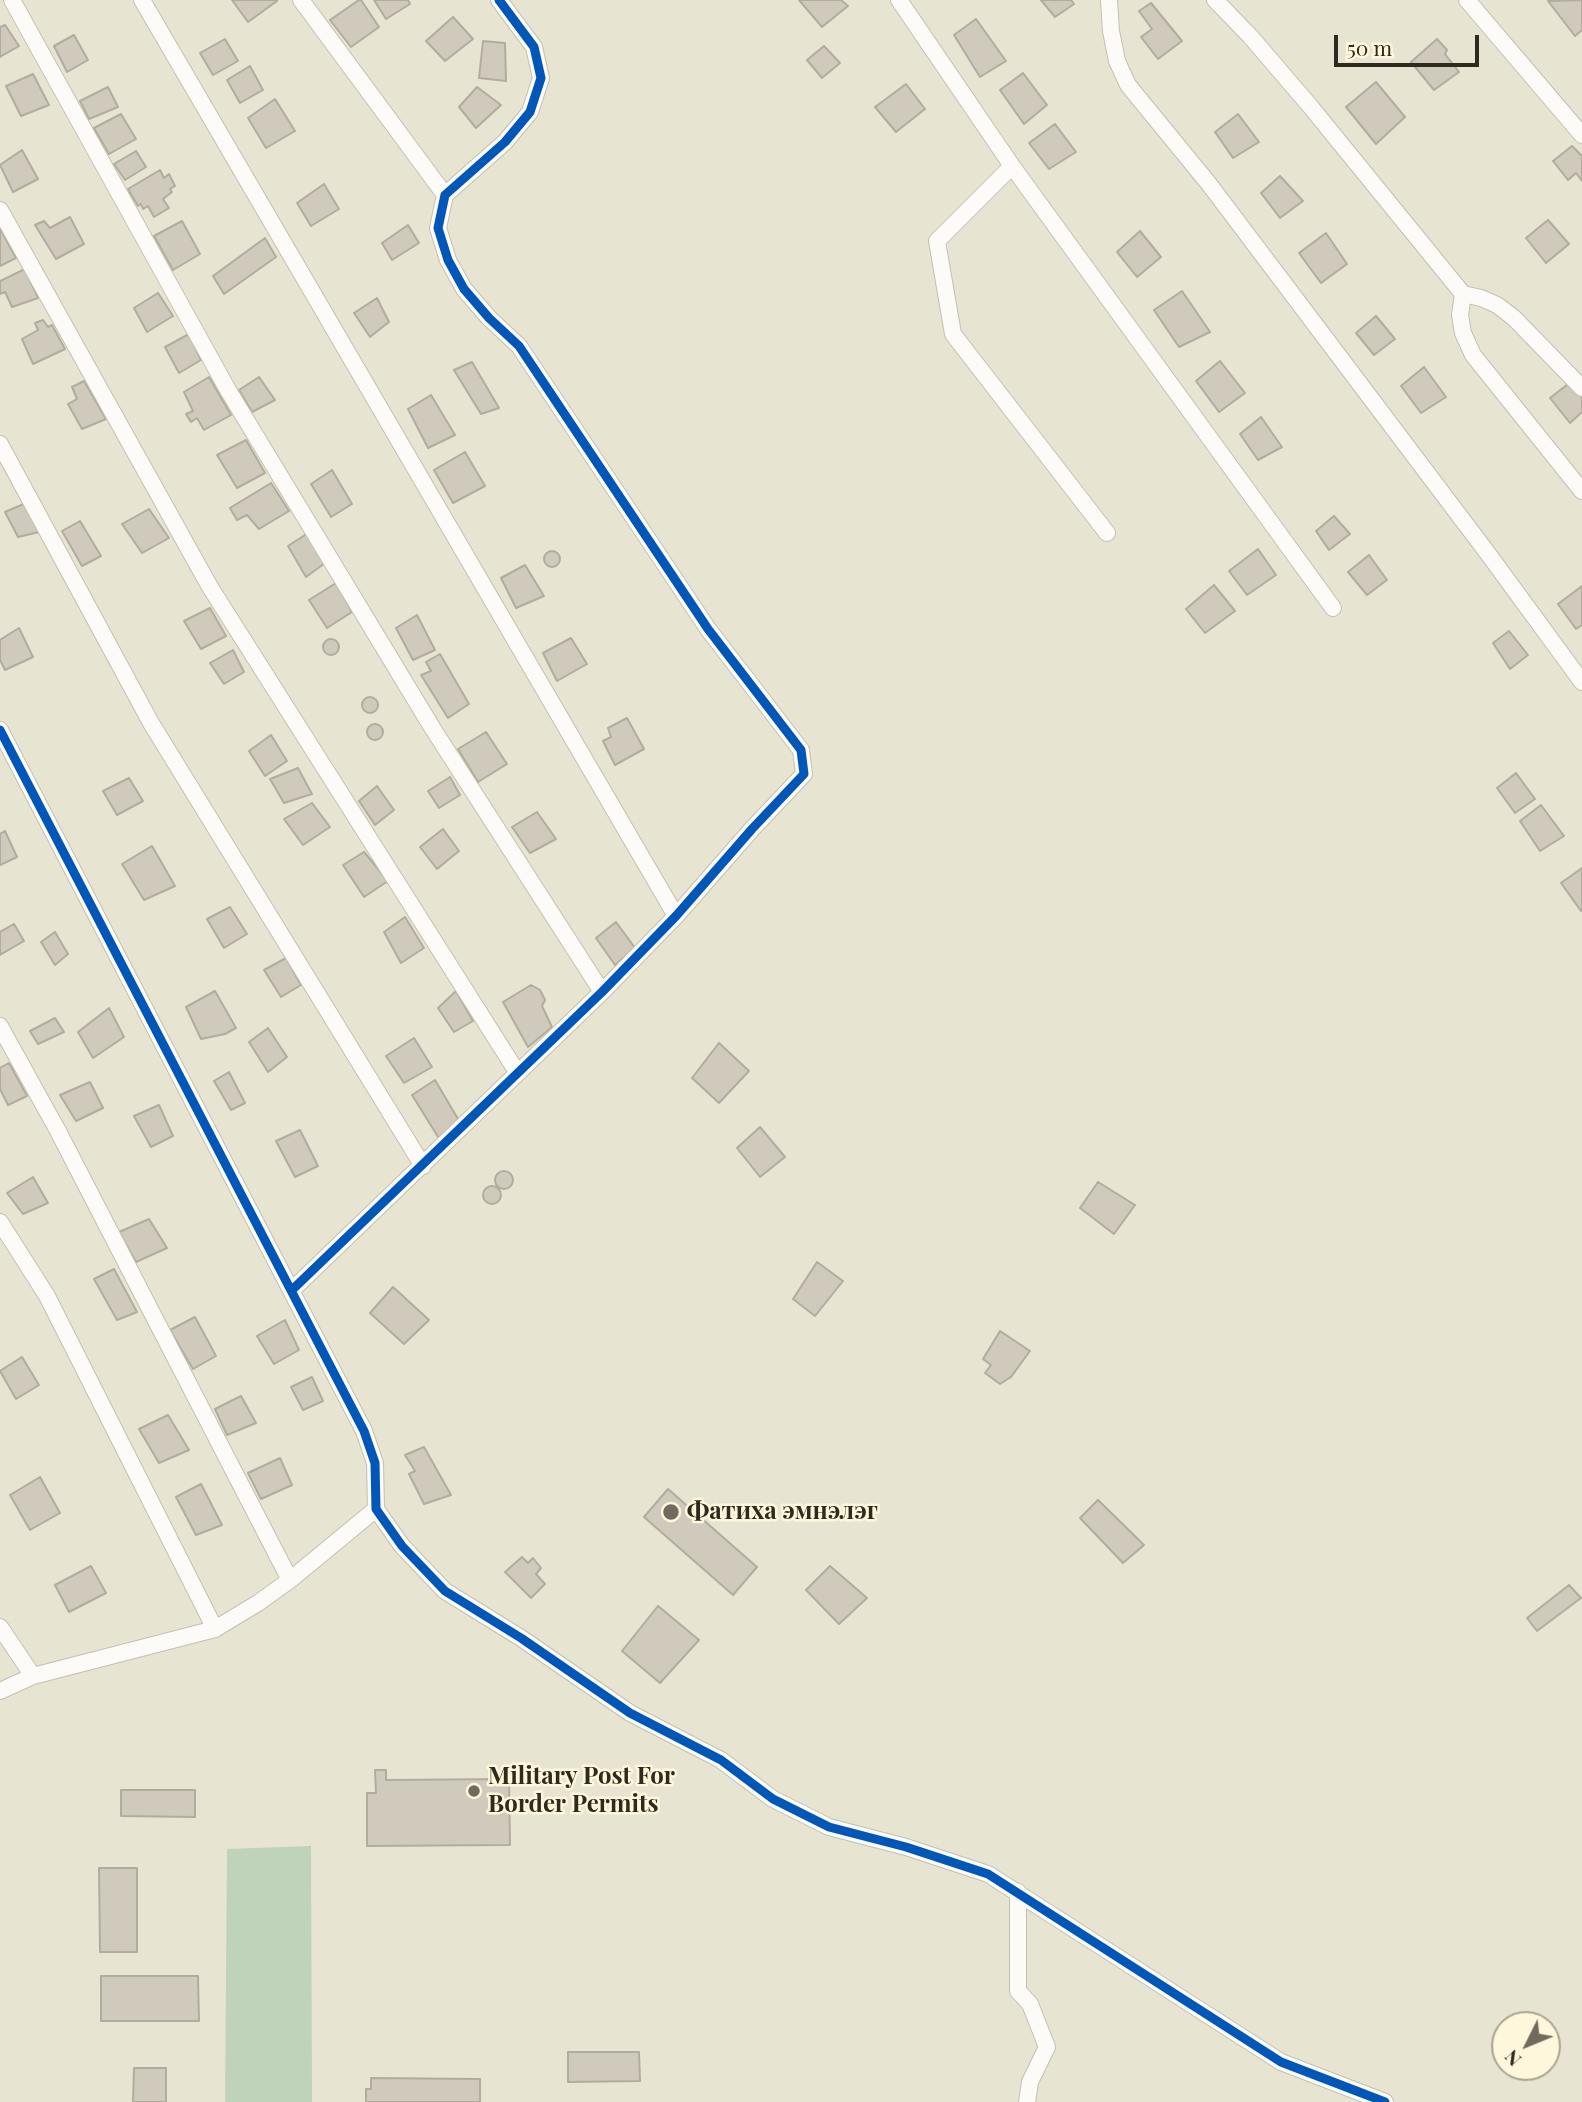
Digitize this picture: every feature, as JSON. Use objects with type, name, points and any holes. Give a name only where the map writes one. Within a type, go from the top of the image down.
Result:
[{"type":"street","points":[[12,0],[228,390],[433,729],[601,992]]},
{"type":"street","points":[[142,0],[676,916]]},
{"type":"street","points":[[301,0],[445,195]]},
{"type":"street","points":[[292,1290],[601,992],[676,916],[804,774],[801,750],[708,629],[519,346],[489,318],[464,289],[447,260],[438,228],[445,195],[505,142],[530,111],[541,78],[534,47],[499,0]]},
{"type":"street","points":[[899,0],[1012,166],[1333,608]]},
{"type":"street","points":[[1109,0],[1117,61],[1128,85],[1209,184],[1582,682]]},
{"type":"street","points":[[1214,0],[1250,36],[1310,106],[1463,294],[1497,305],[1514,318],[1582,388]]},
{"type":"street","points":[[1467,0],[1582,135]]},
{"type":"street","points":[[1012,166],[937,241],[953,334],[1107,533]]},
{"type":"street","points":[[0,210],[210,587],[517,1072]]},
{"type":"street","points":[[1463,294],[1460,315],[1463,333],[1474,355],[1582,491]]},
{"type":"street","points":[[0,444],[151,723],[423,1166]]},
{"type":"street","points":[[0,730],[364,1431],[375,1463],[376,1509],[401,1546],[445,1591],[521,1638],[630,1713],[721,1760],[773,1799],[829,1827],[906,1847],[988,1874],[1282,2062],[1385,2102]]},
{"type":"street","points":[[0,1026],[58,1131],[290,1580]]},
{"type":"street","points":[[0,1222],[47,1296],[215,1629]]},
{"type":"street","points":[[0,1691],[33,1676],[215,1629],[258,1604],[376,1509]]},
{"type":"street","points":[[0,1628],[33,1676]]},
{"type":"street","points":[[1018,1892],[1018,1991],[1030,2004],[1047,2047],[1030,2082],[1027,2102]]},
{"type":"green space","points":[[311,1846],[312,2102],[225,2102],[227,1849]]},
{"type":"building","points":[[232,0],[277,0],[277,1],[248,22]]},
{"type":"building","points":[[359,0],[379,27],[351,47],[330,20]]},
{"type":"building","points":[[374,0],[408,0],[410,4],[386,19]]},
{"type":"building","points":[[799,0],[841,0],[848,6],[822,27]]},
{"type":"building","points":[[1041,0],[1071,0],[1074,4],[1055,17]]},
{"type":"building","points":[[1582,0],[1582,30],[1575,36],[1548,1]]},
{"type":"building","points":[[1151,3],[1182,41],[1158,59],[1141,37],[1152,29],[1139,11]]},
{"type":"building","points":[[453,17],[473,39],[445,61],[426,41]]},
{"type":"building","points":[[976,19],[1006,61],[980,77],[954,35]]},
{"type":"building","points":[[5,25],[19,46],[0,57],[0,27]]},
{"type":"building","points":[[74,35],[88,60],[67,72],[54,46]]},
{"type":"building","points":[[225,39],[238,61],[213,75],[200,53]]},
{"type":"building","points":[[1437,39],[1447,50],[1445,54],[1459,72],[1434,90],[1411,62]]},
{"type":"building","points":[[483,41],[505,43],[506,81],[479,78]]},
{"type":"building","points":[[824,46],[840,63],[822,78],[807,60]]},
{"type":"building","points":[[250,66],[263,90],[240,103],[227,80]]},
{"type":"building","points":[[1023,73],[1047,105],[1024,124],[1000,90]]},
{"type":"building","points":[[33,74],[49,105],[21,116],[6,86]]},
{"type":"building","points":[[1376,82],[1405,117],[1376,144],[1346,107]]},
{"type":"building","points":[[906,84],[925,109],[896,132],[875,107]]},
{"type":"building","points":[[108,87],[118,107],[89,119],[80,101]]},
{"type":"building","points":[[477,87],[501,105],[476,128],[459,107]]},
{"type":"building","points":[[275,99],[295,131],[266,148],[248,118]]},
{"type":"building","points":[[121,114],[136,139],[109,154],[94,128]]},
{"type":"building","points":[[1238,114],[1259,142],[1233,158],[1215,132]]},
{"type":"building","points":[[1055,124],[1076,152],[1049,169],[1029,143]]},
{"type":"building","points":[[1572,146],[1582,156],[1582,181],[1576,173],[1568,180],[1553,161]]},
{"type":"building","points":[[22,150],[38,179],[13,192],[0,165]]},
{"type":"building","points":[[136,151],[146,167],[125,180],[114,164]]},
{"type":"building","points":[[160,170],[164,178],[169,174],[175,186],[163,199],[169,208],[154,217],[148,206],[143,209],[141,204],[138,206],[128,189]]},
{"type":"building","points":[[1280,176],[1303,201],[1280,218],[1261,193]]},
{"type":"building","points":[[324,184],[339,209],[311,226],[297,203]]},
{"type":"building","points":[[70,217],[84,244],[56,259],[35,225],[44,221],[50,228]]},
{"type":"building","points":[[1548,220],[1569,244],[1546,263],[1526,238]]},
{"type":"building","points":[[182,221],[200,254],[173,270],[154,236]]},
{"type":"building","points":[[408,225],[419,243],[392,260],[382,243]]},
{"type":"building","points":[[0,228],[16,258],[0,266]]},
{"type":"building","points":[[1140,231],[1161,257],[1137,277],[1117,252]]},
{"type":"building","points":[[1326,233],[1347,264],[1321,283],[1299,253]]},
{"type":"building","points":[[265,238],[276,257],[224,294],[213,276]]},
{"type":"building","points":[[25,269],[38,298],[12,307],[5,292],[0,294],[0,281]]},
{"type":"building","points":[[1182,291],[1210,332],[1179,347],[1154,310]]},
{"type":"building","points":[[158,293],[173,316],[147,332],[134,308]]},
{"type":"building","points":[[377,298],[389,322],[370,337],[354,313]]},
{"type":"building","points":[[1376,316],[1395,339],[1374,355],[1356,333]]},
{"type":"building","points":[[43,320],[48,327],[52,325],[65,349],[33,364],[22,339],[38,330],[35,323]]},
{"type":"building","points":[[189,334],[201,360],[179,373],[165,347]]},
{"type":"building","points":[[1220,361],[1245,393],[1219,412],[1196,381]]},
{"type":"building","points":[[472,362],[499,408],[481,414],[454,370]]},
{"type":"building","points":[[1424,367],[1446,397],[1421,413],[1401,386]]},
{"type":"building","points":[[209,377],[231,415],[204,430],[197,418],[191,422],[186,414],[193,411],[184,392]]},
{"type":"building","points":[[259,377],[275,400],[252,412],[239,390]]},
{"type":"building","points":[[84,381],[106,419],[82,429],[68,404],[77,399],[72,387]]},
{"type":"building","points":[[1568,384],[1582,397],[1582,412],[1570,423],[1550,398]]},
{"type":"building","points":[[431,395],[455,435],[428,448],[408,409]]},
{"type":"building","points":[[1261,417],[1282,447],[1258,460],[1240,434]]},
{"type":"building","points":[[246,440],[265,473],[237,488],[217,455]]},
{"type":"building","points":[[465,452],[485,486],[453,503],[434,470]]},
{"type":"building","points":[[332,470],[352,504],[331,517],[311,484]]},
{"type":"building","points":[[271,483],[289,511],[259,529],[247,515],[237,520],[230,508]]},
{"type":"building","points":[[26,503],[39,532],[18,537],[5,512]]},
{"type":"building","points":[[149,509],[169,538],[142,553],[122,524]]},
{"type":"building","points":[[1334,516],[1350,534],[1329,550],[1316,531]]},
{"type":"building","points":[[80,521],[101,556],[82,566],[62,531]]},
{"type":"building","points":[[308,533],[325,563],[306,577],[288,546]]},
{"type":"building","points":[[1258,549],[1276,575],[1247,595],[1229,571]]},
{"type":"building","points":[[552,551],[558,553],[558,565],[552,567],[546,565],[544,559],[546,553]]},
{"type":"building","points":[[1369,555],[1387,580],[1367,595],[1348,572]]},
{"type":"building","points":[[525,565],[544,596],[516,608],[501,578]]},
{"type":"building","points":[[336,583],[352,612],[327,628],[309,600]]},
{"type":"building","points":[[1214,585],[1235,611],[1205,633],[1186,609]]},
{"type":"building","points":[[1582,586],[1582,625],[1576,629],[1558,604]]},
{"type":"building","points":[[210,608],[226,636],[201,649],[184,621]]},
{"type":"building","points":[[417,615],[435,650],[413,660],[396,628]]},
{"type":"building","points":[[19,628],[33,657],[5,670],[0,660],[0,640]]},
{"type":"building","points":[[1509,631],[1528,655],[1510,669],[1493,643]]},
{"type":"building","points":[[571,638],[587,664],[557,681],[543,653]]},
{"type":"building","points":[[331,639],[337,641],[337,653],[331,655],[325,653],[323,647],[325,641]]},
{"type":"building","points":[[233,650],[244,672],[224,684],[210,663]]},
{"type":"building","points":[[440,654],[469,704],[448,718],[421,675],[431,671],[426,662]]},
{"type":"building","points":[[370,697],[376,699],[376,711],[370,713],[364,711],[362,705],[364,699]]},
{"type":"building","points":[[627,718],[644,749],[615,765],[603,741],[611,737],[608,728]]},
{"type":"building","points":[[375,724],[381,726],[381,738],[375,740],[369,738],[367,732],[369,726]]},
{"type":"building","points":[[486,732],[507,764],[478,782],[458,749]]},
{"type":"building","points":[[271,735],[287,761],[265,776],[249,751]]},
{"type":"building","points":[[298,768],[312,794],[284,803],[270,779]]},
{"type":"building","points":[[1516,773],[1535,799],[1515,813],[1497,788]]},
{"type":"building","points":[[450,777],[460,795],[439,808],[428,791]]},
{"type":"building","points":[[129,778],[143,801],[117,815],[103,791]]},
{"type":"building","points":[[377,786],[394,810],[375,825],[359,801]]},
{"type":"building","points":[[312,803],[330,827],[303,845],[284,819]]},
{"type":"building","points":[[1541,805],[1564,836],[1540,851],[1520,821]]},
{"type":"building","points":[[537,812],[556,839],[530,853],[512,827]]},
{"type":"building","points":[[443,829],[459,851],[437,869],[420,847]]},
{"type":"building","points":[[5,831],[17,857],[0,865],[0,834]]},
{"type":"building","points":[[152,846],[175,886],[144,900],[122,864]]},
{"type":"building","points":[[364,852],[388,881],[364,897],[343,865]]},
{"type":"building","points":[[1582,868],[1582,910],[1581,911],[1561,883]]},
{"type":"building","points":[[230,907],[247,934],[224,948],[207,919]]},
{"type":"building","points":[[405,917],[424,948],[401,963],[384,932]]},
{"type":"building","points":[[616,922],[635,948],[615,965],[596,938]]},
{"type":"building","points":[[14,924],[24,941],[0,955],[0,932]]},
{"type":"building","points":[[55,932],[68,954],[55,965],[41,942]]},
{"type":"building","points":[[286,958],[301,985],[281,997],[264,970]]},
{"type":"building","points":[[531,985],[540,990],[545,1000],[542,1006],[552,1027],[528,1047],[503,1002]]},
{"type":"building","points":[[215,991],[236,1028],[225,1034],[201,1039],[186,1007]]},
{"type":"building","points":[[456,991],[473,1021],[454,1032],[438,1008]]},
{"type":"building","points":[[109,1008],[124,1037],[93,1058],[78,1032]]},
{"type":"building","points":[[55,1018],[64,1032],[38,1044],[30,1031]]},
{"type":"building","points":[[268,1028],[287,1057],[268,1072],[249,1042]]},
{"type":"building","points":[[414,1038],[432,1067],[404,1083],[386,1056]]},
{"type":"building","points":[[719,1043],[749,1071],[719,1103],[692,1078]]},
{"type":"building","points":[[9,1063],[27,1096],[8,1105],[0,1089],[0,1068]]},
{"type":"building","points":[[229,1072],[245,1103],[231,1110],[214,1081]]},
{"type":"building","points":[[435,1080],[461,1124],[440,1140],[412,1095]]},
{"type":"building","points":[[90,1082],[103,1108],[76,1121],[60,1095]]},
{"type":"building","points":[[159,1105],[173,1136],[151,1147],[134,1116]]},
{"type":"building","points":[[760,1127],[785,1157],[760,1177],[737,1148]]},
{"type":"building","points":[[300,1130],[318,1166],[295,1177],[276,1141]]},
{"type":"building","points":[[504,1171],[510,1174],[513,1180],[510,1186],[504,1189],[498,1186],[495,1180],[498,1174]]},
{"type":"building","points":[[33,1177],[48,1203],[23,1214],[7,1193]]},
{"type":"building","points":[[1098,1182],[1135,1205],[1114,1234],[1080,1208]]},
{"type":"building","points":[[492,1186],[498,1189],[501,1195],[498,1201],[492,1204],[486,1201],[483,1195],[486,1189]]},
{"type":"building","points":[[149,1219],[167,1248],[136,1262],[119,1232]]},
{"type":"building","points":[[817,1262],[843,1281],[815,1316],[793,1299]]},
{"type":"building","points":[[114,1269],[137,1312],[117,1320],[94,1279]]},
{"type":"building","points":[[393,1287],[429,1320],[404,1344],[370,1313]]},
{"type":"building","points":[[195,1317],[216,1356],[193,1369],[170,1330]]},
{"type":"building","points":[[285,1320],[299,1350],[274,1364],[257,1336]]},
{"type":"building","points":[[1000,1331],[1030,1351],[1011,1377],[1000,1384],[985,1373],[991,1365],[983,1359]]},
{"type":"building","points":[[22,1357],[39,1385],[16,1399],[0,1371]]},
{"type":"building","points":[[312,1377],[323,1401],[303,1410],[291,1387]]},
{"type":"building","points":[[241,1396],[256,1423],[227,1435],[215,1409]]},
{"type":"building","points":[[168,1415],[189,1450],[159,1463],[139,1429]]},
{"type":"building","points":[[424,1447],[451,1495],[424,1504],[409,1474],[415,1471],[405,1455]]},
{"type":"building","points":[[280,1458],[292,1485],[261,1499],[248,1473]]},
{"type":"building","points":[[40,1477],[60,1513],[30,1530],[10,1495]]},
{"type":"building","points":[[201,1484],[222,1525],[196,1535],[176,1497]]},
{"type":"building","points":[[668,1489],[757,1567],[733,1595],[644,1517]]},
{"type":"building","points":[[1098,1500],[1144,1545],[1123,1563],[1080,1518]]},
{"type":"building","points":[[522,1557],[528,1563],[533,1558],[541,1568],[536,1574],[545,1584],[531,1598],[505,1572]]},
{"type":"building","points":[[91,1566],[106,1593],[69,1612],[55,1585]]},
{"type":"building","points":[[830,1566],[867,1598],[839,1624],[806,1590]]},
{"type":"building","points":[[1569,1585],[1581,1598],[1537,1631],[1527,1618]]},
{"type":"building","points":[[658,1606],[699,1640],[660,1683],[622,1651]]},
{"type":"building","points":[[375,1770],[386,1770],[386,1780],[509,1779],[510,1845],[367,1846],[367,1793],[376,1793]]},
{"type":"building","points":[[121,1790],[195,1790],[195,1817],[121,1816]]},
{"type":"building","points":[[99,1868],[137,1868],[137,1952],[100,1952]]},
{"type":"building","points":[[101,1976],[198,1976],[199,2021],[101,2021]]},
{"type":"building","points":[[568,2052],[639,2052],[640,2081],[568,2082]]},
{"type":"building","points":[[134,2068],[166,2068],[166,2102],[133,2102]]},
{"type":"building","points":[[371,2078],[480,2079],[480,2102],[366,2102],[366,2089],[371,2089]]},
{"type":"cycle path","points":[[292,1290],[602,992],[676,916],[804,774],[801,750],[708,629],[519,346],[489,318],[464,289],[448,260],[438,228],[445,195],[505,142],[530,112],[541,78],[534,47],[499,0]]},
{"type":"cycle path","points":[[0,730],[364,1431],[375,1463],[376,1509],[402,1546],[445,1591],[521,1638],[630,1713],[721,1760],[773,1799],[829,1827],[906,1847],[988,1874],[1281,2062],[1385,2102]]},
{"type":"place","name":"Фатиха эмнэлэг","points":[[671,1512]]},
{"type":"place","name":"Military Post For Border Permits","points":[[474,1791]]}]
